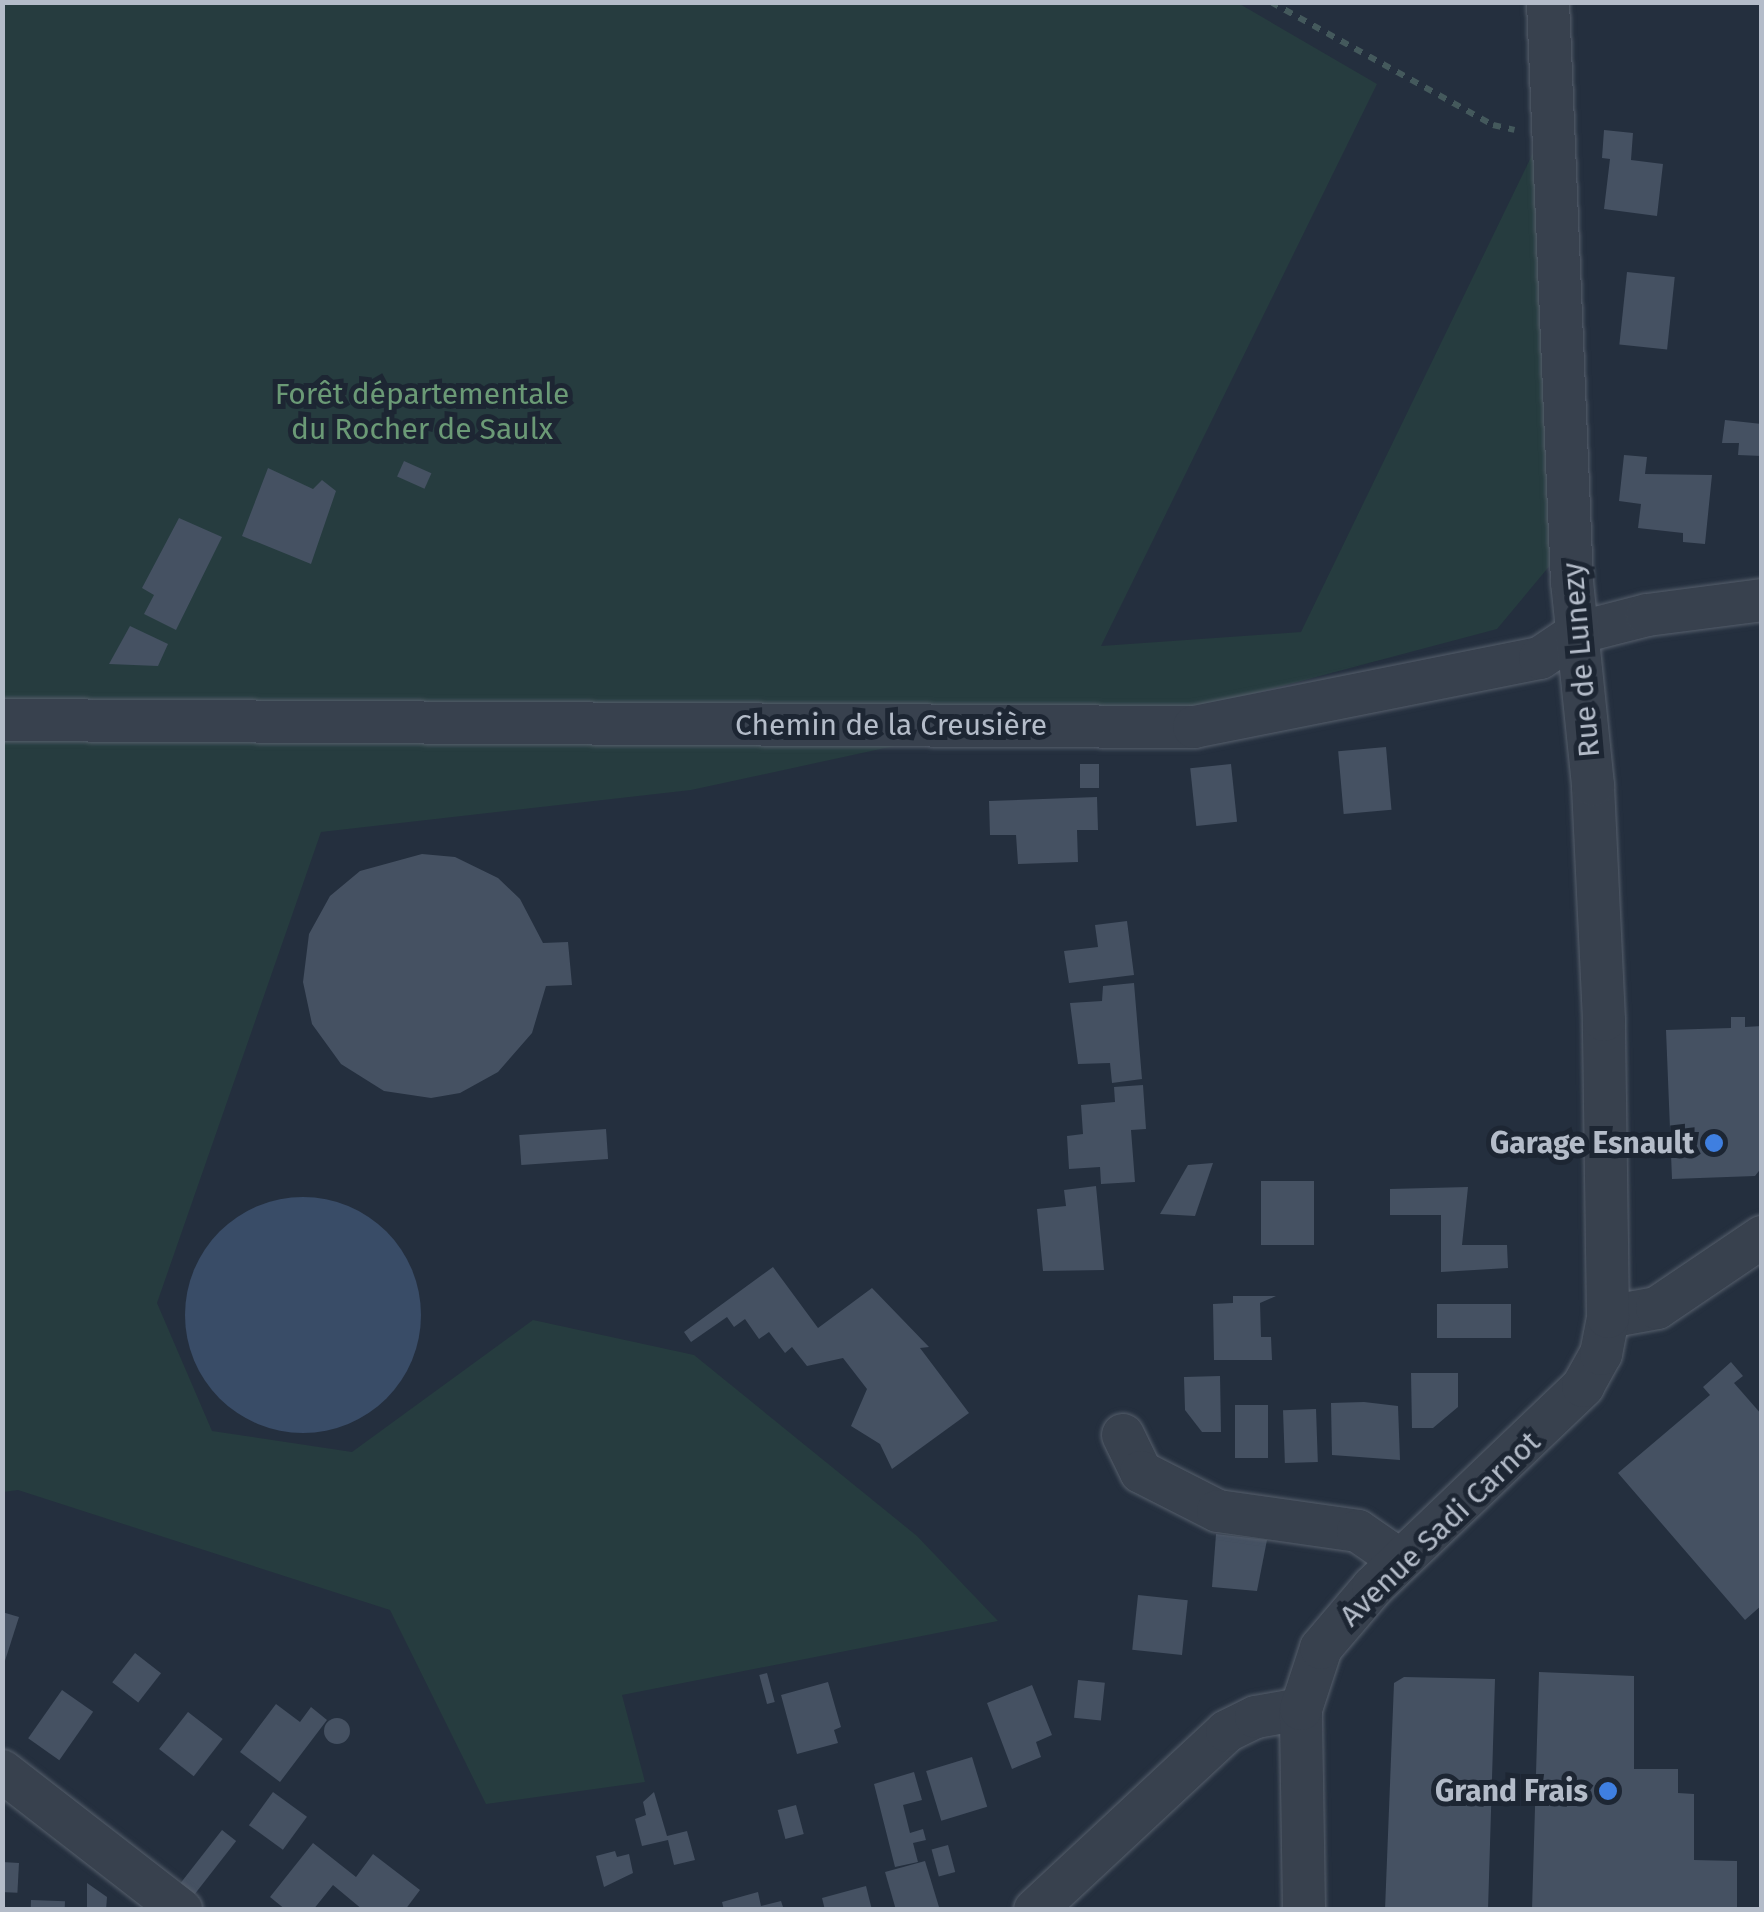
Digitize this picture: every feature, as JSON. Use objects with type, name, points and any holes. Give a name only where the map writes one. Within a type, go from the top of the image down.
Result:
[{"type":"street","name":"Rue de Lunezy","points":[[1548,2],[1577,633],[1593,785],[1604,1020],[1608,1317]]},
{"type":"street","name":"Chemin de la Creusière","points":[[2,720],[1194,727],[1540,658],[1577,633],[1647,615],[1762,600]]},
{"type":"street","points":[[1608,1317],[1657,1308],[1753,1243]]},
{"type":"street","name":"Avenue Sadi Carnot","points":[[1304,1910],[1301,1709],[1322,1648],[1400,1560],[1583,1386],[1601,1354],[1608,1317]]},
{"type":"street","points":[[1123,1434],[1141,1472],[1218,1510],[1358,1531],[1400,1560]]},
{"type":"street","points":[[1035,1910],[1227,1731],[1256,1717],[1301,1709]]},
{"type":"street","points":[[2,1771],[180,1910]]},
{"type":"path","points":[[1271,2],[1493,125],[1555,138]]},
{"type":"green space","name":"Forêt départementale du Rocher de Saulx","points":[[2,3],[1238,3],[1377,84],[1101,646],[1301,632],[1533,153],[1557,557],[1497,629],[1192,710],[1070,708],[691,790],[321,832],[157,1303],[212,1431],[352,1452],[533,1320],[694,1355],[917,1536],[998,1621],[622,1695],[645,1782],[486,1804],[390,1610],[18,1490],[3,1492]]},
{"type":"water","points":[[303,1197],[348,1206],[386,1232],[412,1270],[421,1315],[412,1360],[386,1398],[348,1424],[303,1433],[258,1424],[220,1398],[194,1360],[185,1315],[194,1270],[220,1232],[258,1206]]},
{"type":"building","points":[[1604,130],[1633,133],[1631,160],[1663,164],[1657,216],[1604,209],[1610,159],[1602,158]]},
{"type":"building","points":[[1627,272],[1675,277],[1667,350],[1619,345]]},
{"type":"building","points":[[1725,420],[1762,424],[1762,456],[1738,455],[1739,443],[1722,443]]},
{"type":"building","points":[[1624,455],[1647,457],[1645,474],[1712,475],[1705,544],[1683,542],[1683,533],[1638,528],[1641,504],[1619,501]]},
{"type":"building","points":[[404,461],[431,473],[424,489],[397,477]]},
{"type":"building","points":[[268,468],[313,489],[322,480],[336,491],[311,564],[242,536]]},
{"type":"building","points":[[179,518],[222,537],[176,630],[144,614],[154,595],[142,588]]},
{"type":"building","points":[[130,626],[168,644],[158,666],[109,664]]},
{"type":"building","points":[[1386,747],[1391,810],[1344,814],[1338,751]]},
{"type":"building","points":[[1080,764],[1099,764],[1099,788],[1080,788]]},
{"type":"building","points":[[1231,764],[1237,822],[1196,826],[1190,768]]},
{"type":"building","points":[[1097,797],[1098,830],[1077,830],[1078,862],[1018,864],[1016,835],[990,835],[989,801]]},
{"type":"building","points":[[422,854],[455,857],[498,878],[520,899],[543,943],[568,942],[572,985],[546,986],[532,1033],[498,1072],[460,1093],[431,1098],[384,1091],[341,1064],[312,1024],[303,982],[309,934],[330,896],[360,871]]},
{"type":"building","points":[[1127,921],[1134,975],[1069,983],[1064,951],[1098,947],[1095,925]]},
{"type":"building","points":[[1134,983],[1142,1079],[1112,1083],[1110,1063],[1078,1064],[1070,1003],[1102,1001],[1103,986]]},
{"type":"building","points":[[1731,1017],[1745,1017],[1745,1027],[1762,1026],[1762,1167],[1755,1176],[1672,1179],[1666,1030],[1731,1028]]},
{"type":"building","points":[[1143,1085],[1146,1129],[1131,1130],[1135,1182],[1101,1184],[1100,1167],[1069,1169],[1067,1136],[1083,1134],[1081,1105],[1115,1102],[1114,1087]]},
{"type":"building","points":[[606,1129],[608,1159],[521,1165],[519,1135]]},
{"type":"building","points":[[1213,1163],[1195,1216],[1160,1214],[1188,1165]]},
{"type":"building","points":[[1261,1181],[1314,1181],[1314,1245],[1261,1245]]},
{"type":"building","points":[[1096,1186],[1104,1270],[1043,1271],[1037,1209],[1066,1206],[1064,1190]]},
{"type":"building","points":[[1468,1187],[1462,1245],[1507,1245],[1508,1268],[1441,1272],[1441,1215],[1390,1215],[1390,1189]]},
{"type":"building","points":[[773,1267],[818,1328],[872,1288],[929,1347],[920,1348],[969,1413],[892,1469],[880,1444],[851,1426],[867,1389],[843,1358],[807,1366],[792,1347],[785,1353],[769,1332],[759,1339],[745,1319],[734,1327],[727,1317],[691,1342],[684,1332]]},
{"type":"building","points":[[1233,1296],[1276,1296],[1260,1303],[1261,1337],[1271,1337],[1272,1360],[1214,1360],[1213,1304],[1233,1303]]},
{"type":"building","points":[[1437,1304],[1511,1304],[1511,1338],[1437,1338]]},
{"type":"building","points":[[1731,1362],[1743,1376],[1734,1383],[1762,1415],[1762,1605],[1745,1620],[1618,1473],[1710,1395],[1703,1387]]},
{"type":"building","points":[[1411,1373],[1458,1373],[1458,1407],[1433,1428],[1412,1428]]},
{"type":"building","points":[[1220,1376],[1221,1432],[1202,1432],[1185,1410],[1184,1377]]},
{"type":"building","points":[[1331,1403],[1398,1406],[1400,1460],[1332,1455]]},
{"type":"building","points":[[1235,1405],[1268,1405],[1268,1458],[1235,1458]]},
{"type":"building","points":[[1316,1409],[1318,1462],[1285,1463],[1283,1410]]},
{"type":"building","points":[[1216,1534],[1267,1540],[1257,1591],[1212,1587]]},
{"type":"building","points":[[1138,1595],[1188,1600],[1182,1655],[1132,1650]]},
{"type":"building","points":[[2,1612],[19,1617],[3,1667],[2,1666]]},
{"type":"building","points":[[135,1653],[161,1673],[138,1702],[112,1682]]},
{"type":"building","name":"Grand Frais","points":[[1539,1672],[1634,1676],[1634,1769],[1678,1769],[1678,1793],[1694,1794],[1694,1860],[1737,1861],[1737,1910],[1532,1910]]},
{"type":"building","points":[[767,1673],[775,1702],[767,1704],[759,1675]]},
{"type":"building","points":[[1404,1677],[1495,1679],[1488,1910],[1385,1910],[1394,1683]]},
{"type":"building","points":[[1078,1680],[1105,1683],[1101,1721],[1074,1718]]},
{"type":"building","points":[[828,1682],[841,1727],[834,1730],[838,1743],[797,1754],[781,1695]]},
{"type":"building","points":[[1032,1685],[1052,1735],[1036,1742],[1041,1757],[1012,1769],[987,1703]]},
{"type":"building","points":[[62,1690],[93,1712],[59,1760],[28,1738]]},
{"type":"building","points":[[276,1704],[300,1722],[311,1707],[327,1720],[280,1782],[240,1752]]},
{"type":"building","points":[[188,1712],[223,1739],[194,1776],[159,1749]]},
{"type":"building","points":[[337,1718],[346,1722],[350,1731],[346,1740],[337,1744],[328,1740],[324,1731],[328,1722]]},
{"type":"building","points":[[972,1757],[987,1807],[941,1821],[926,1771]]},
{"type":"building","points":[[914,1772],[922,1800],[903,1805],[910,1833],[923,1829],[926,1840],[913,1843],[918,1862],[895,1867],[874,1784]]},
{"type":"building","points":[[273,1792],[307,1817],[283,1850],[249,1825]]},
{"type":"building","points":[[654,1792],[667,1836],[687,1831],[695,1860],[674,1865],[668,1840],[642,1846],[635,1819],[646,1815],[643,1802]]},
{"type":"building","points":[[796,1805],[804,1834],[785,1839],[778,1810]]},
{"type":"building","points":[[222,1830],[236,1841],[192,1897],[178,1886]]},
{"type":"building","points":[[313,1843],[356,1877],[373,1854],[420,1890],[405,1910],[363,1910],[333,1885],[313,1910],[286,1910],[270,1897]]},
{"type":"building","points":[[948,1845],[955,1872],[939,1876],[932,1849]]},
{"type":"building","points":[[615,1851],[617,1857],[629,1854],[633,1873],[604,1887],[596,1856]]},
{"type":"building","points":[[925,1861],[939,1907],[896,1910],[885,1872]]},
{"type":"building","points":[[2,1862],[19,1863],[17,1893],[2,1892]]},
{"type":"building","points":[[87,1883],[107,1897],[106,1910],[87,1910]]},
{"type":"building","points":[[866,1886],[872,1910],[825,1910],[822,1898]]},
{"type":"building","points":[[758,1892],[761,1906],[781,1901],[784,1910],[724,1910],[722,1902]]},
{"type":"building","points":[[31,1900],[65,1901],[65,1910],[31,1910]]},
{"type":"place","name":"Garage Esnault","points":[[1714,1143]]},
{"type":"place","name":"Grand Frais","points":[[1608,1791]]}]
